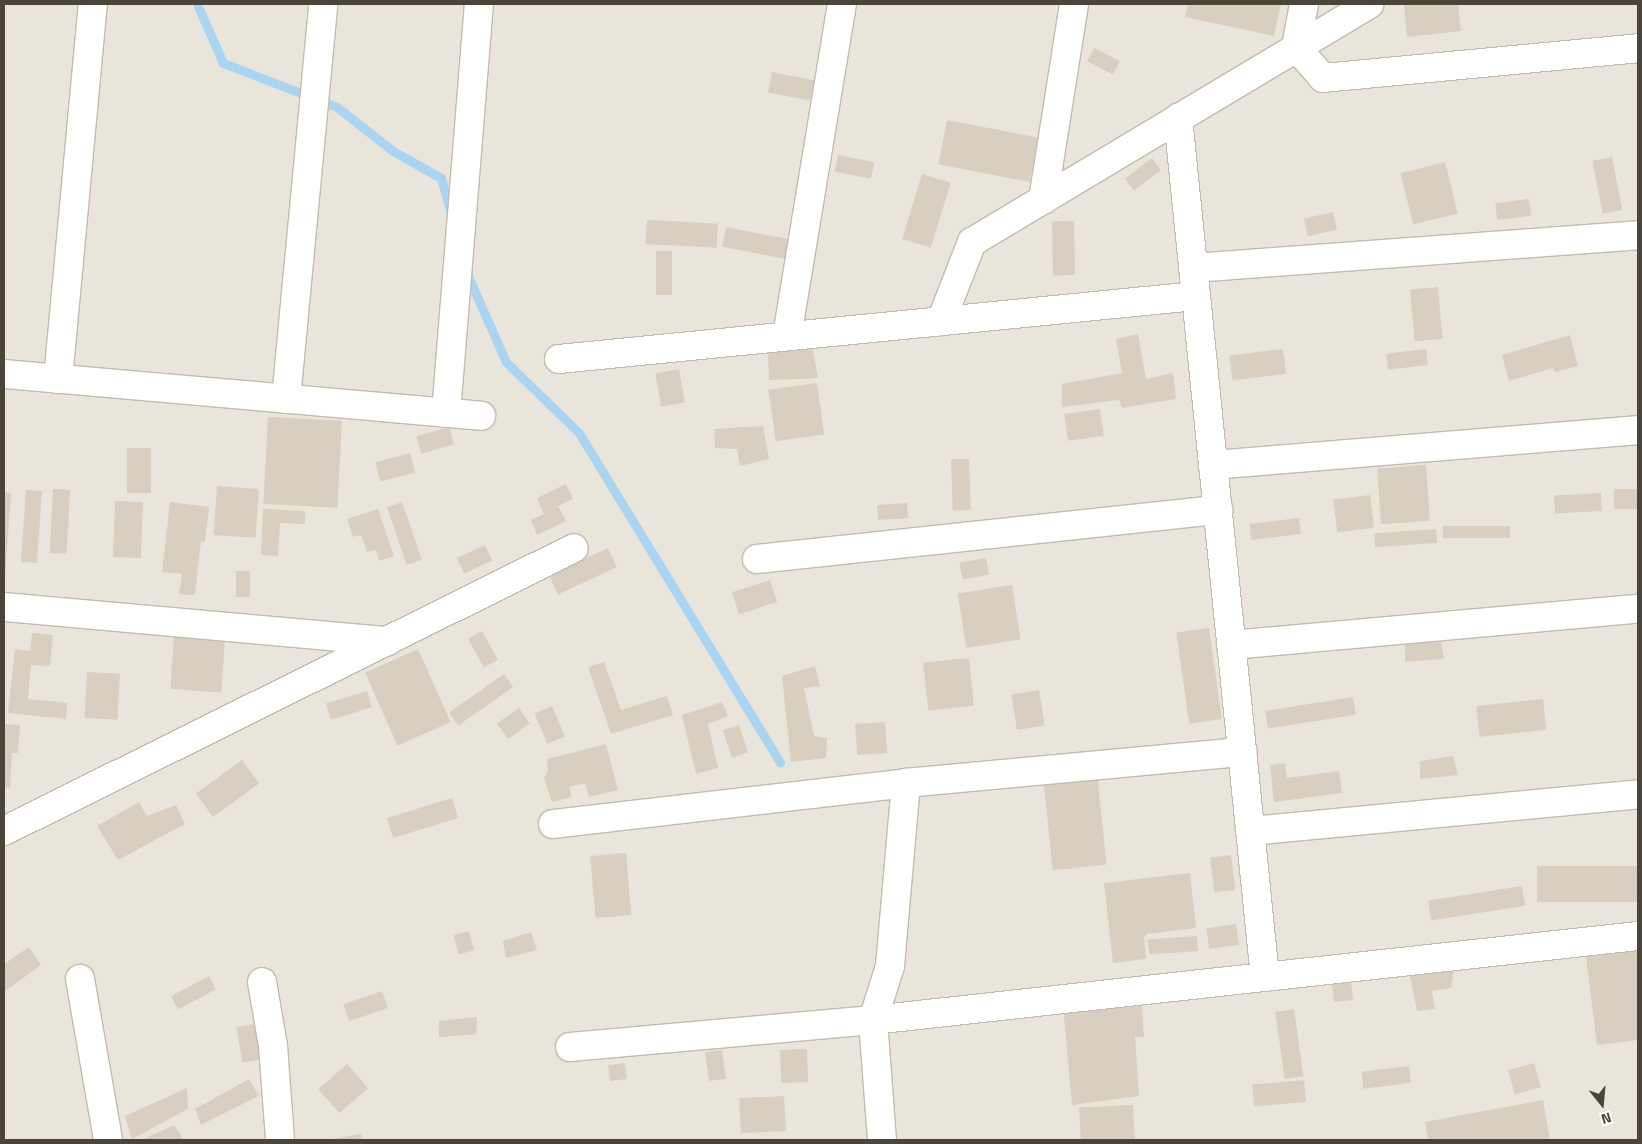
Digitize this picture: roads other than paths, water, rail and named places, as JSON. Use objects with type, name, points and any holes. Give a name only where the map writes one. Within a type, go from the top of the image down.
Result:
[{"type":"street","points":[[58,379],[93,4]]},
{"type":"street","points":[[286,399],[324,4]]},
{"type":"street","points":[[446,413],[479,4]]},
{"type":"street","points":[[787,336],[842,4]]},
{"type":"street","points":[[1043,200],[1074,4]]},
{"type":"street","points":[[1296,48],[1304,4]]},
{"type":"street","points":[[941,321],[972,242],[1369,4]]},
{"type":"street","points":[[1296,48],[1322,78],[1638,48]]},
{"type":"street","points":[[1178,118],[1265,977]]},
{"type":"street","points":[[1193,268],[1638,235]]},
{"type":"street","points":[[559,359],[1196,296]]},
{"type":"street","points":[[4,374],[482,416]]},
{"type":"street","points":[[1213,465],[1638,430]]},
{"type":"street","points":[[757,559],[1218,510]]},
{"type":"street","points":[[4,831],[574,548]]},
{"type":"street","points":[[4,607],[387,641]]},
{"type":"street","points":[[1231,644],[1638,609]]},
{"type":"street","points":[[553,824],[906,783],[1243,752]]},
{"type":"street","points":[[882,1140],[873,1020],[890,966],[906,783]]},
{"type":"street","points":[[1250,830],[1638,794]]},
{"type":"street","points":[[570,1047],[873,1020],[1638,936]]},
{"type":"street","points":[[80,980],[108,1140]]},
{"type":"street","points":[[262,982],[273,1046],[280,1140]]},
{"type":"waterway","points":[[197,4],[223,63],[337,107],[393,151],[441,178],[452,217]]},
{"type":"waterway","points":[[468,276],[506,362],[579,433],[780,762]]}]
